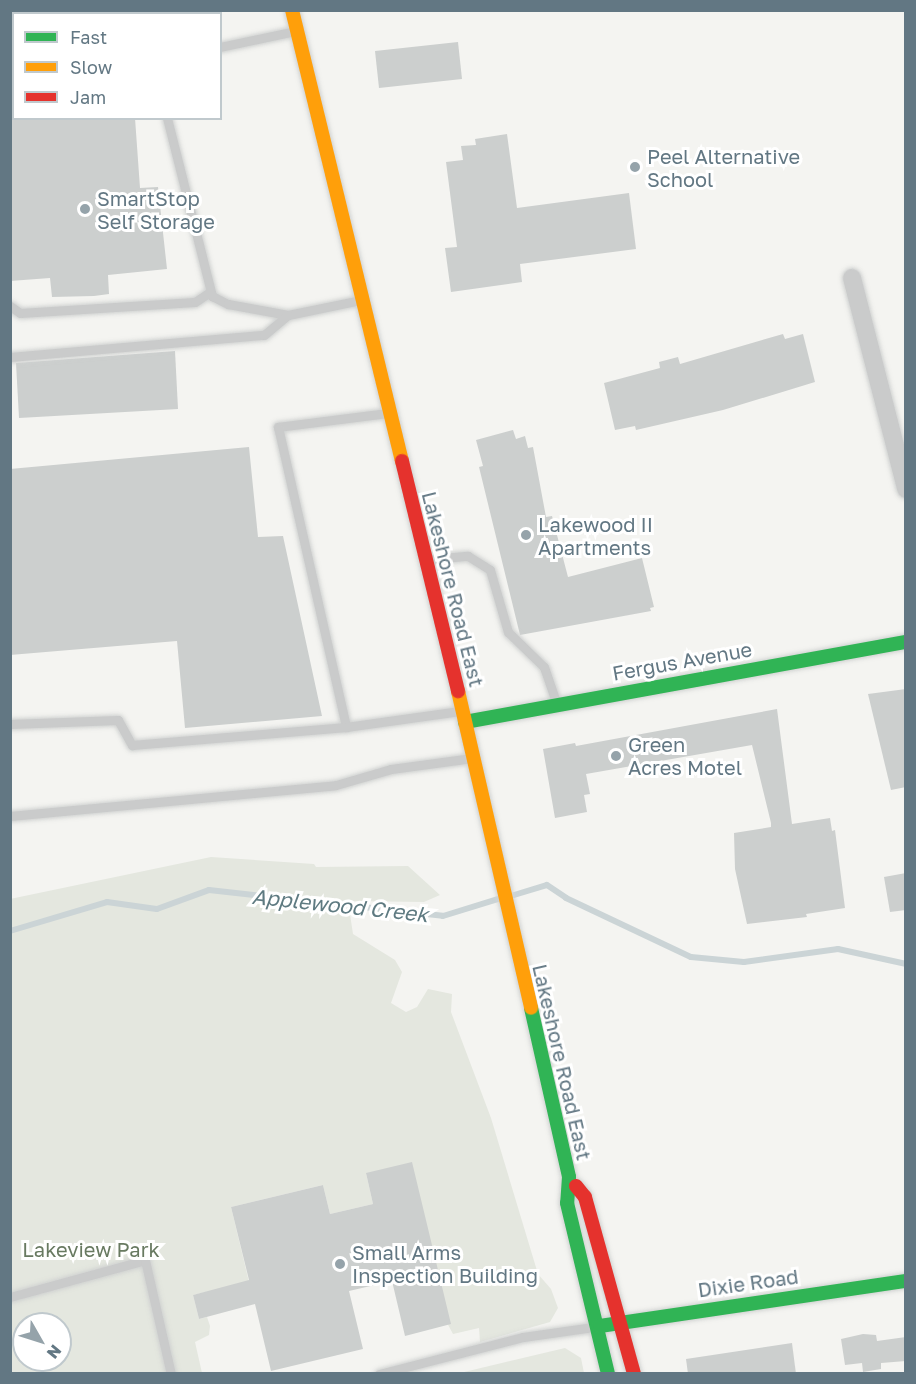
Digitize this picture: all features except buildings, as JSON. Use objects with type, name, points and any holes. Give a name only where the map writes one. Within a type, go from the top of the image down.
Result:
[{"type":"main road","name":"Lakeshore Road East","points":[[292,10],[464,716],[515,949],[569,1177],[567,1203],[608,1374]]},
{"type":"main road","name":"Fergus Avenue","points":[[464,716],[557,704],[906,642]]},
{"type":"main road","name":"Lakeshore Road East","points":[[569,1177],[585,1197],[634,1374]]},
{"type":"main road","name":"Dixie Road","points":[[597,1326],[906,1281]]},
{"type":"street","points":[[852,278],[906,489]]},
{"type":"lane","points":[[222,47],[297,30]]},
{"type":"lane","points":[[167,120],[210,292],[228,304],[288,315],[363,300]]},
{"type":"lane","points":[[10,306],[20,313],[195,302],[210,292]]},
{"type":"lane","points":[[10,357],[264,335],[288,315]]},
{"type":"lane","points":[[346,727],[278,427],[390,412]]},
{"type":"lane","points":[[426,560],[468,556],[490,570],[508,632],[544,667],[557,704]]},
{"type":"lane","points":[[10,724],[118,720],[132,745],[464,716]]},
{"type":"lane","points":[[10,816],[336,784],[391,769],[473,758]]},
{"type":"lane","points":[[10,1297],[145,1260],[171,1374]]},
{"type":"lane","points":[[379,1374],[532,1335],[597,1326]]},
{"type":"green space","name":"Lakeview Park","points":[[211,857],[314,864],[316,867],[408,866],[440,895],[424,902],[348,901],[353,934],[395,960],[402,972],[391,1003],[406,1012],[417,1007],[428,989],[452,994],[451,1012],[491,1118],[538,1274],[551,1289],[558,1308],[550,1322],[480,1342],[479,1328],[453,1334],[366,1173],[373,1204],[330,1214],[323,1185],[231,1207],[249,1282],[193,1295],[199,1319],[207,1317],[210,1326],[209,1335],[195,1342],[202,1373],[11,1373],[10,899]]},
{"type":"green space","points":[[565,1348],[581,1358],[584,1373],[460,1373]]},
{"type":"waterway","name":"Applewood Creek","points":[[514,895],[547,885],[566,898],[691,957],[744,962],[838,949],[906,964]]},
{"type":"waterway","name":"Applewood Creek","points":[[10,931],[107,902],[157,909],[209,890],[443,916],[498,899]]},
{"type":"traffic: fast","points":[[465,722],[906,642]]},
{"type":"traffic: fast","points":[[531,1008],[569,1177],[567,1203],[608,1374]]},
{"type":"traffic: fast","points":[[600,1326],[906,1281]]},
{"type":"traffic: slow","points":[[292,10],[402,461]]},
{"type":"traffic: slow","points":[[458,691],[531,1008]]},
{"type":"traffic: jam","points":[[402,461],[458,691]]},
{"type":"traffic: jam","points":[[576,1186],[585,1197],[634,1374]]},
{"type":"place","name":"Peel Alternative School","points":[[635,167]]},
{"type":"place","name":"SmartStop Self Storage","points":[[85,209]]},
{"type":"place","name":"Lakewood II Apartments","points":[[526,535]]},
{"type":"place","name":"Green Acres Motel","points":[[616,756]]},
{"type":"place","name":"Small Arms Inspection Building","points":[[340,1264]]}]
